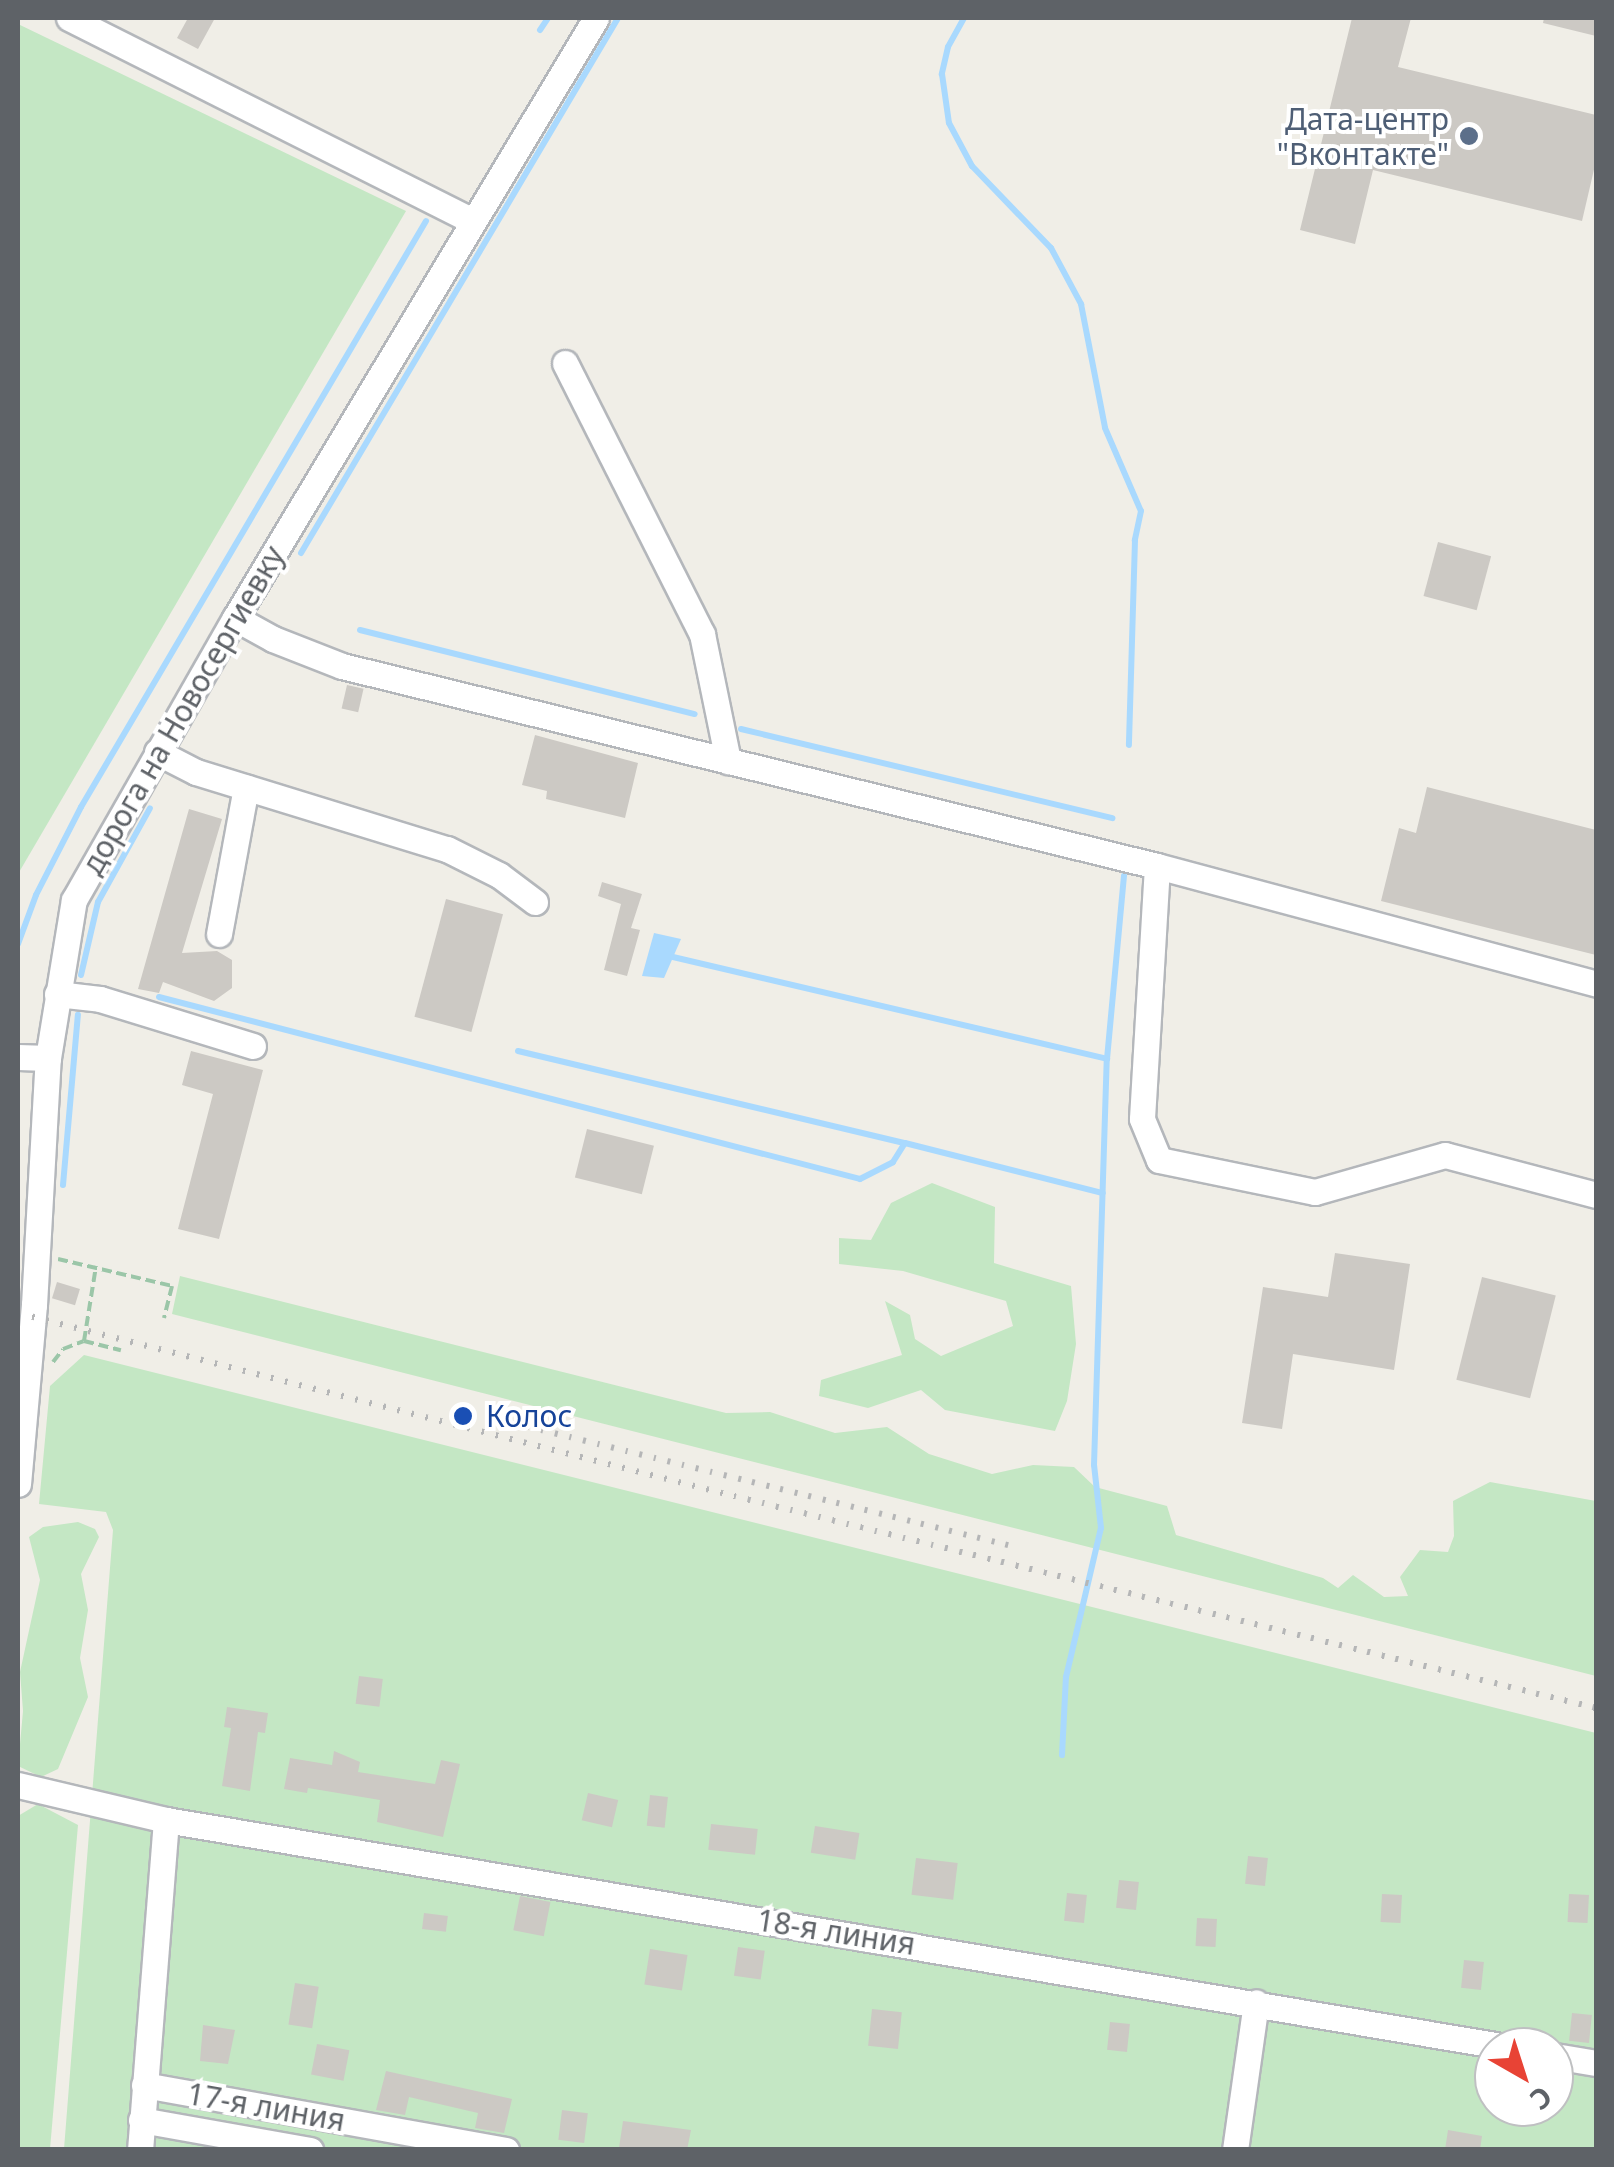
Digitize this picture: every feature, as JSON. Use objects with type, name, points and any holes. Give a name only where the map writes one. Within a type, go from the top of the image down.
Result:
[{"type":"street","points":[[68,18],[472,221]]},
{"type":"street","name":"дорога на Новосергиевку","points":[[18,1484],[38,1255],[48,1058],[74,900],[235,618],[596,18]]},
{"type":"street","points":[[565,364],[702,634],[728,761]]},
{"type":"street","points":[[235,618],[273,640],[342,666],[1157,866],[1596,984]]},
{"type":"street","points":[[157,752],[196,772],[447,850],[498,875],[535,902]]},
{"type":"street","points":[[219,934],[246,786]]},
{"type":"street","points":[[1157,866],[1142,1120],[1160,1160],[1315,1192],[1445,1154],[1596,1195]]},
{"type":"street","points":[[57,994],[100,1000],[254,1046]]},
{"type":"street","points":[[18,1057],[48,1058]]},
{"type":"street","name":"18-я линия","points":[[18,1784],[166,1820],[1474,2041]]},
{"type":"street","points":[[140,2150],[166,1820]]},
{"type":"street","points":[[1235,2150],[1256,2002]]},
{"type":"street","name":"17-я линия","points":[[144,2085],[506,2150]]},
{"type":"street","points":[[141,2120],[310,2150]]},
{"type":"path","points":[[38,1255],[172,1286],[164,1318]]},
{"type":"path","points":[[84,1342],[96,1266]]},
{"type":"path","points":[[24,1392],[38,1387],[63,1349],[84,1342],[120,1350]]},
{"type":"green space","points":[[18,24],[406,211],[18,874]]},
{"type":"green space","points":[[932,1183],[995,1207],[994,1263],[1071,1286],[1076,1344],[1067,1401],[1055,1431],[945,1410],[921,1390],[868,1408],[819,1396],[821,1380],[902,1355],[885,1301],[910,1315],[915,1339],[941,1356],[1013,1326],[1006,1301],[903,1271],[839,1264],[839,1238],[871,1240],[891,1203]]},
{"type":"green space","points":[[180,1276],[726,1413],[770,1412],[835,1433],[887,1427],[929,1454],[992,1474],[1033,1465],[1074,1467],[1095,1487],[1167,1506],[1176,1535],[1323,1578],[1338,1588],[1353,1575],[1384,1597],[1408,1596],[1400,1577],[1420,1550],[1448,1552],[1454,1536],[1453,1501],[1490,1482],[1596,1501],[1596,1676],[172,1314]]},
{"type":"green space","points":[[84,1355],[1596,1733],[1596,2149],[64,2149],[113,1530],[106,1512],[39,1504],[50,1386]]},
{"type":"green space","points":[[78,1522],[95,1529],[99,1537],[81,1574],[88,1610],[80,1658],[88,1697],[58,1769],[41,1777],[18,1766],[23,1711],[20,1672],[40,1580],[29,1537],[43,1527]]},
{"type":"green space","points":[[38,1804],[78,1825],[50,2149],[18,2149],[18,1816]]},
{"type":"water","points":[[654,933],[681,939],[664,978],[642,976]]},
{"type":"building","points":[[188,18],[215,18],[198,49],[177,38]]},
{"type":"building","points":[[1352,18],[1411,18],[1398,67],[1596,115],[1596,161],[1582,221],[1373,170],[1355,244],[1300,230]]},
{"type":"building","points":[[1544,18],[1596,18],[1596,36],[1543,23]]},
{"type":"building","points":[[1438,542],[1491,556],[1477,610],[1424,596]]},
{"type":"building","points":[[347,685],[364,689],[358,712],[342,708]]},
{"type":"building","points":[[535,735],[638,763],[625,818],[546,799],[547,791],[522,785]]},
{"type":"building","points":[[1427,787],[1596,830],[1596,955],[1381,901],[1399,828],[1416,833]]},
{"type":"building","points":[[189,809],[222,819],[182,953],[217,951],[232,960],[232,988],[214,1001],[163,982],[159,993],[138,989]]},
{"type":"building","points":[[602,882],[642,894],[631,928],[640,930],[627,976],[604,970],[621,904],[598,896]]},
{"type":"building","points":[[446,899],[503,914],[471,1032],[414,1017]]},
{"type":"building","points":[[191,1051],[263,1070],[219,1239],[178,1229],[213,1094],[182,1085]]},
{"type":"building","points":[[587,1129],[654,1146],[642,1194],[575,1178]]},
{"type":"building","points":[[1335,1253],[1410,1264],[1394,1370],[1293,1354],[1282,1429],[1242,1423],[1263,1287],[1328,1297]]},
{"type":"building","points":[[1482,1277],[1556,1295],[1530,1398],[1456,1380]]},
{"type":"building","points":[[57,1282],[80,1289],[75,1305],[52,1298]]},
{"type":"building","points":[[359,1676],[383,1679],[379,1707],[356,1704]]},
{"type":"building","points":[[227,1707],[268,1713],[265,1733],[258,1732],[250,1791],[222,1786],[231,1728],[224,1727]]},
{"type":"building","points":[[334,1751],[360,1762],[358,1772],[435,1784],[441,1760],[460,1764],[443,1837],[377,1822],[380,1800],[308,1788],[307,1793],[284,1789],[290,1758],[332,1765]]},
{"type":"building","points":[[588,1793],[618,1800],[612,1827],[582,1820]]},
{"type":"building","points":[[650,1795],[668,1797],[665,1828],[647,1826]]},
{"type":"building","points":[[711,1824],[758,1829],[755,1855],[708,1850]]},
{"type":"building","points":[[815,1826],[859,1833],[855,1860],[811,1853]]},
{"type":"building","points":[[1248,1856],[1268,1858],[1265,1886],[1245,1884]]},
{"type":"building","points":[[916,1858],[958,1863],[953,1900],[911,1895]]},
{"type":"building","points":[[1119,1880],[1139,1882],[1136,1910],[1116,1908]]},
{"type":"building","points":[[1067,1893],[1087,1895],[1084,1923],[1064,1921]]},
{"type":"building","points":[[1382,1894],[1402,1895],[1401,1923],[1381,1922]]},
{"type":"building","points":[[1569,1894],[1589,1895],[1588,1923],[1568,1922]]},
{"type":"building","points":[[520,1896],[550,1902],[544,1936],[513,1930]]},
{"type":"building","points":[[424,1913],[448,1916],[446,1932],[422,1929]]},
{"type":"building","points":[[1197,1918],[1217,1919],[1216,1947],[1196,1946]]},
{"type":"building","points":[[738,1947],[765,1951],[761,1979],[734,1976]]},
{"type":"building","points":[[650,1949],[688,1955],[682,1991],[644,1985]]},
{"type":"building","points":[[1464,1960],[1484,1962],[1481,1990],[1461,1988]]},
{"type":"building","points":[[295,1983],[319,1987],[312,2028],[288,2024]]},
{"type":"building","points":[[872,2009],[902,2012],[898,2049],[868,2046]]},
{"type":"building","points":[[1572,2013],[1592,2015],[1589,2043],[1574,2041]]},
{"type":"building","points":[[1110,2022],[1130,2024],[1127,2052],[1107,2050]]},
{"type":"building","points":[[203,2025],[235,2030],[228,2064],[200,2061]]},
{"type":"building","points":[[317,2044],[349,2050],[343,2081],[311,2074]]},
{"type":"building","points":[[386,2071],[512,2099],[504,2133],[475,2128],[478,2113],[409,2097],[405,2115],[376,2110]]},
{"type":"building","points":[[562,2110],[588,2113],[584,2143],[558,2140]]},
{"type":"building","points":[[623,2121],[691,2130],[687,2150],[619,2148]]},
{"type":"building","points":[[1448,2130],[1482,2136],[1480,2150],[1445,2150]]},
{"type":"waterway","points":[[540,30],[548,18]]},
{"type":"waterway","points":[[301,553],[618,18]]},
{"type":"waterway","points":[[964,18],[948,47],[942,74],[949,123],[972,166],[1051,248],[1081,304],[1105,428],[1141,511],[1135,540],[1129,745]]},
{"type":"waterway","points":[[18,944],[36,895],[81,807],[426,221]]},
{"type":"waterway","points":[[360,630],[695,714]]},
{"type":"waterway","points":[[741,729],[1113,818]]},
{"type":"waterway","points":[[81,975],[98,902],[150,808]]},
{"type":"waterway","points":[[1062,1755],[1066,1677],[1101,1528],[1094,1465],[1107,1059],[1124,876]]},
{"type":"waterway","points":[[673,957],[1107,1059]]},
{"type":"waterway","points":[[159,997],[860,1179],[893,1162],[905,1143],[1103,1193]]},
{"type":"waterway","points":[[63,1185],[78,1015]]},
{"type":"waterway","points":[[518,1051],[905,1143]]},
{"type":"railway","points":[[18,1313],[734,1496],[1596,1708]]},
{"type":"railway","points":[[513,1423],[1008,1545]]},
{"type":"place","name":"Дата-центр \"Вконтакте\"","points":[[1469,136]]},
{"type":"place","name":"Колос","points":[[463,1416]]}]
